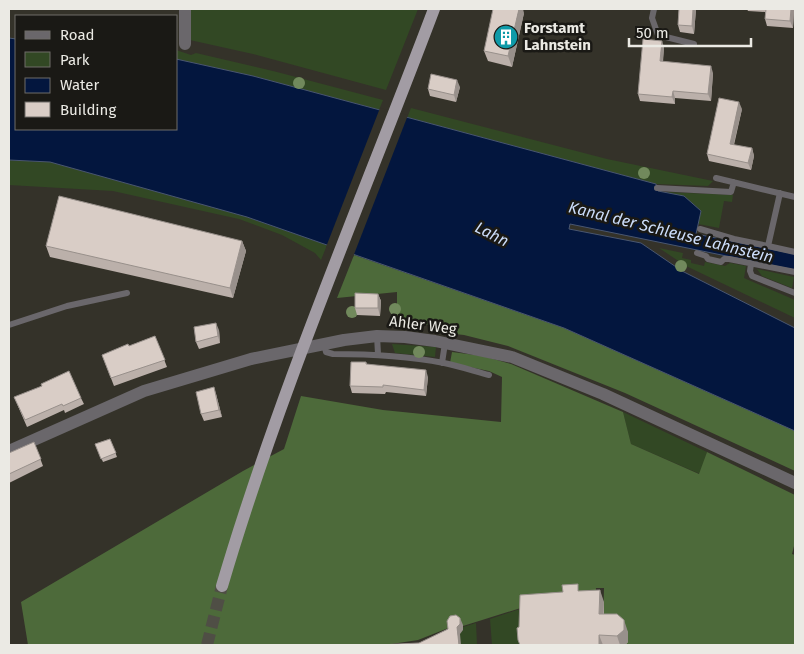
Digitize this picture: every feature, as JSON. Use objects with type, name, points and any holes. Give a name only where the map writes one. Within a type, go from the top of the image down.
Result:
[{"type":"main road","points":[[222,586],[252,491],[292,378],[434,9]]},
{"type":"street","points":[[185,9],[185,44]]},
{"type":"street","name":"Ahler Weg","points":[[9,451],[144,391],[251,359],[324,344],[377,336],[404,336],[512,357],[603,394],[795,484]]},
{"type":"lane","points":[[654,9],[652,18],[658,35],[694,44]]},
{"type":"lane","points":[[716,178],[795,197]]},
{"type":"lane","points":[[657,188],[731,192],[734,182]]},
{"type":"lane","points":[[768,246],[780,194]]},
{"type":"lane","points":[[700,229],[795,252]]},
{"type":"lane","points":[[696,253],[715,261],[721,262],[724,259],[729,259],[795,272]]},
{"type":"lane","points":[[751,264],[750,271],[752,276],[795,293]]},
{"type":"lane","points":[[9,324],[67,306],[127,293]]},
{"type":"lane","points":[[377,336],[378,354]]},
{"type":"lane","points":[[442,363],[445,343]]},
{"type":"lane","points":[[324,344],[326,352],[333,354],[378,354],[442,363],[489,375]]},
{"type":"green space","points":[[190,9],[418,9],[386,90],[253,54],[190,40]]},
{"type":"green space","points":[[178,51],[191,55],[196,53],[277,72],[383,100],[379,110],[253,76],[178,59]]},
{"type":"green space","points":[[411,108],[607,159],[713,181],[708,186],[656,184],[407,118]]},
{"type":"green space","points":[[9,160],[50,162],[247,217],[327,245],[321,260],[315,253],[282,235],[239,219],[113,191],[9,185]]},
{"type":"green space","points":[[665,192],[733,195],[732,202],[724,201],[719,228],[698,224],[700,210],[684,196]]},
{"type":"green space","points":[[659,248],[683,253],[682,258],[691,260],[691,263],[704,266],[705,262],[725,266],[730,263],[746,266],[744,278],[795,300],[795,318],[686,266]]},
{"type":"green space","points":[[354,255],[564,328],[795,431],[795,471],[625,393],[508,346],[464,335],[428,331],[429,325],[397,325],[397,292],[337,298]]},
{"type":"green space","points":[[757,269],[794,277],[792,288],[762,276]]},
{"type":"green space","points":[[392,344],[436,347],[435,357],[395,353]]},
{"type":"green space","points":[[452,352],[483,356],[511,364],[623,412],[631,444],[699,474],[707,452],[795,495],[795,542],[792,554],[795,555],[795,645],[625,645],[603,626],[604,588],[596,588],[595,603],[524,607],[463,626],[461,623],[418,640],[385,645],[28,645],[21,602],[243,471],[284,449],[301,396],[383,410],[501,422],[502,377],[489,371],[450,363]]},
{"type":"green space","points":[[623,412],[707,452],[700,474],[631,444]]},
{"type":"green space","points":[[523,608],[521,644],[492,645],[490,619]]},
{"type":"green space","points":[[476,623],[477,645],[458,645],[457,635],[463,630],[463,627]]},
{"type":"water","points":[[9,38],[15,39],[15,130],[178,130],[178,59],[253,76],[656,184],[658,191],[684,196],[701,211],[696,234],[795,254],[795,270],[570,224],[569,229],[641,243],[682,271],[795,328],[795,431],[564,328],[247,217],[50,162],[9,160]]},
{"type":"pier","points":[[380,108],[408,115],[353,257],[326,247]]},
{"type":"building","name":"Forstamt Lahnstein","points":[[493,9],[519,9],[508,56],[484,51]]},
{"type":"building","points":[[679,9],[693,9],[692,26],[678,25]]},
{"type":"building","points":[[766,9],[791,9],[790,21],[765,19]]},
{"type":"building","points":[[643,39],[662,41],[660,61],[711,66],[708,94],[673,91],[672,97],[638,94]]},
{"type":"building","points":[[431,74],[457,80],[454,95],[428,89]]},
{"type":"building","points":[[719,98],[739,102],[730,144],[752,148],[748,163],[707,154]]},
{"type":"building","points":[[59,196],[242,241],[230,288],[46,246]]},
{"type":"building","points":[[355,293],[378,294],[378,308],[355,308]]},
{"type":"building","points":[[216,323],[218,336],[196,342],[194,327]]},
{"type":"building","points":[[155,336],[165,360],[111,378],[102,355],[128,344],[129,346]]},
{"type":"building","points":[[351,362],[366,362],[366,364],[426,370],[424,390],[383,385],[383,387],[350,386]]},
{"type":"building","points":[[69,371],[81,398],[25,420],[14,397],[42,386],[41,384]]},
{"type":"building","points":[[214,387],[219,410],[201,414],[196,392]]},
{"type":"building","points":[[110,439],[116,453],[101,459],[95,444]]},
{"type":"building","points":[[34,442],[41,459],[9,474],[9,453]]},
{"type":"building","points":[[578,584],[578,591],[600,590],[599,614],[617,614],[624,620],[624,630],[617,636],[599,635],[599,645],[520,645],[517,628],[519,627],[520,595],[563,592],[562,585]]},
{"type":"building","points":[[456,615],[460,618],[460,624],[457,627],[459,645],[379,645],[419,643],[448,629],[447,621],[450,616]]},
{"type":"tunnel","points":[[207,645],[222,586]]},
{"type":"place","name":"Forstamt Lahnstein","points":[[506,37]]},
{"type":"water label","name":"Kanal der Schleuse Lahnstein","points":[[671,232]]},
{"type":"water label","name":"Lahn","points":[[492,234]]}]
